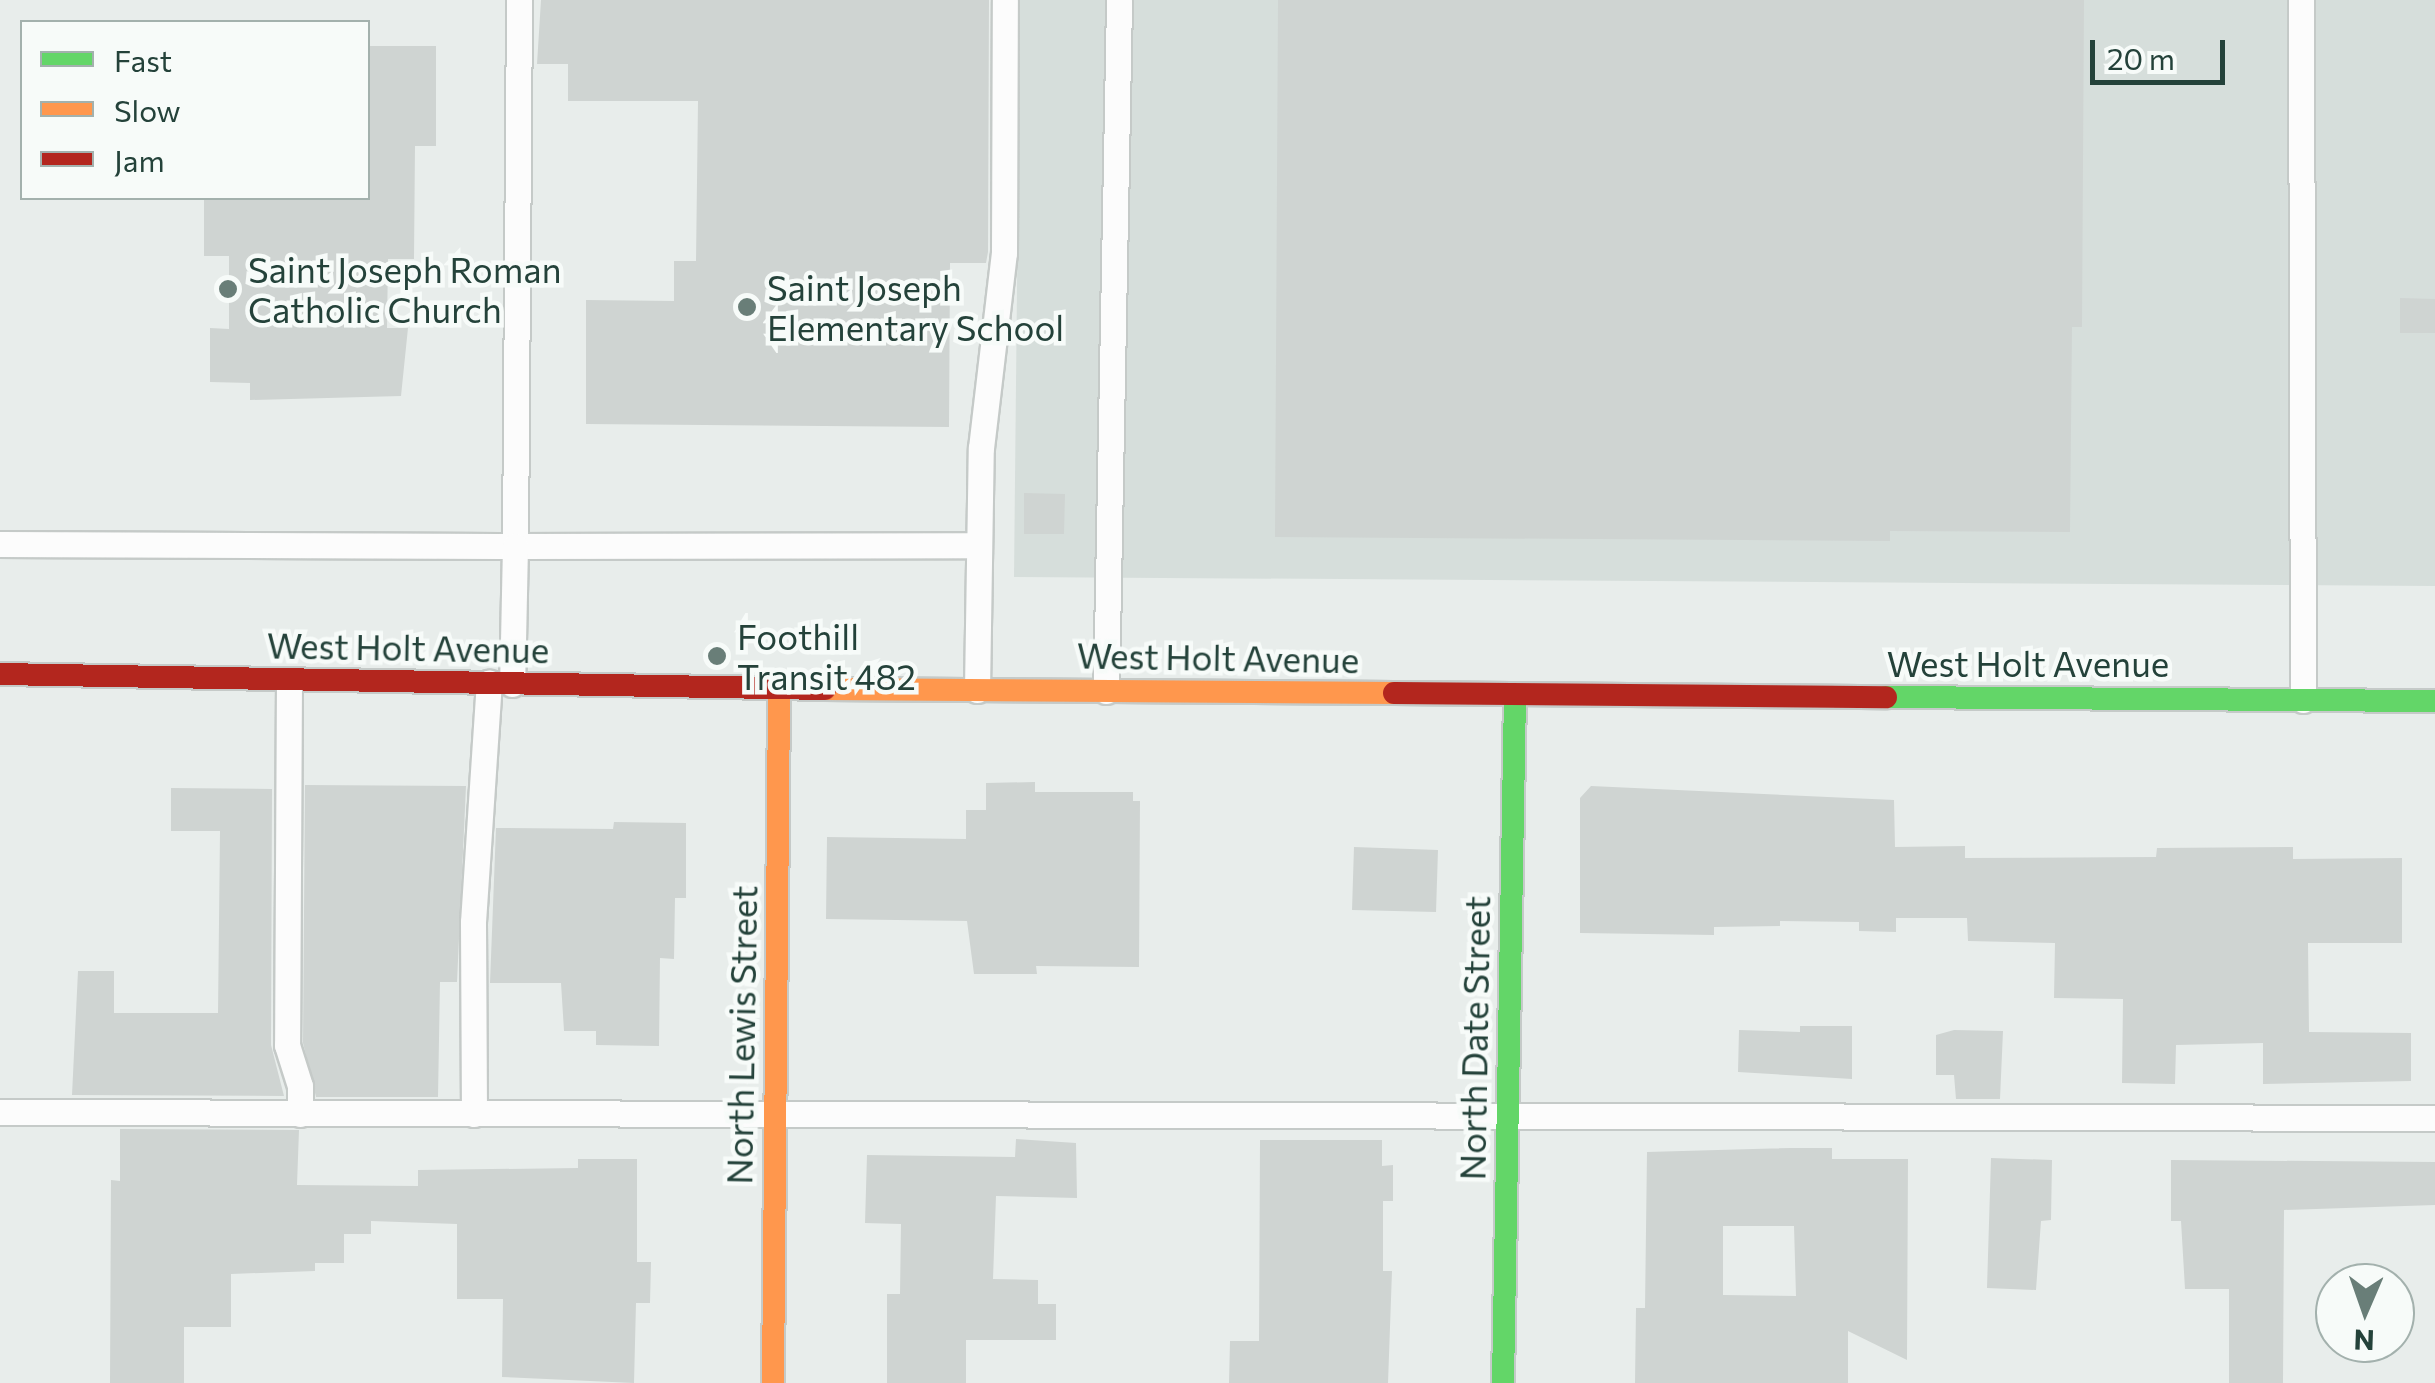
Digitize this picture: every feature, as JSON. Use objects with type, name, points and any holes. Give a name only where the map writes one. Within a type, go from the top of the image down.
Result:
[{"type":"main road","name":"West Holt Avenue","points":[[0,674],[779,688],[2435,701]]},
{"type":"main road","name":"North Lewis Street","points":[[773,1383],[779,688]]},
{"type":"main road","name":"North Date Street","points":[[1503,1383],[1515,695]]},
{"type":"lane","points":[[474,1114],[474,922],[515,546],[519,0]]},
{"type":"lane","points":[[976,690],[981,448],[1004,253],[1005,0]]},
{"type":"lane","points":[[1106,691],[1120,0]]},
{"type":"lane","points":[[2301,0],[2303,700]]},
{"type":"lane","points":[[0,544],[979,545]]},
{"type":"lane","points":[[289,680],[286,1009],[300,1114]]},
{"type":"lane","points":[[0,1112],[2435,1118]]},
{"type":"shaded area","points":[[1020,0],[2435,0],[2435,586],[1014,577]]},
{"type":"building","points":[[541,0],[989,0],[988,252],[986,263],[950,263],[949,427],[586,424],[586,300],[674,301],[674,261],[696,261],[698,101],[568,101],[568,64],[537,64]]},
{"type":"building","points":[[1278,0],[2084,0],[2082,327],[2072,327],[2070,532],[1890,531],[1890,541],[1275,537]]},
{"type":"building","points":[[370,46],[436,46],[436,146],[415,146],[414,259],[388,259],[387,328],[408,328],[401,396],[250,400],[250,383],[210,382],[210,328],[229,329],[229,256],[204,256],[204,200],[370,200]]},
{"type":"building","points":[[2400,298],[2435,299],[2435,333],[2400,333]]},
{"type":"building","points":[[1024,493],[1065,494],[1064,534],[1024,534]]},
{"type":"building","points":[[1035,782],[1035,792],[1133,792],[1133,801],[1140,801],[1139,967],[1036,966],[1037,974],[974,974],[967,921],[826,919],[827,837],[966,839],[966,810],[986,810],[986,783]]},
{"type":"building","points":[[305,785],[466,786],[457,982],[440,982],[438,1097],[316,1097],[303,1043]]},
{"type":"building","points":[[1591,786],[1894,800],[1895,847],[1965,846],[1965,858],[2156,857],[2157,848],[2293,847],[2293,859],[2402,858],[2402,943],[2308,943],[2309,1032],[2411,1033],[2411,1081],[2263,1084],[2263,1043],[2176,1045],[2175,1084],[2122,1083],[2123,999],[2054,998],[2055,943],[1968,941],[1967,918],[1896,918],[1896,932],[1859,931],[1859,922],[1780,921],[1780,926],[1714,927],[1714,935],[1580,933],[1580,798]]},
{"type":"building","points":[[171,788],[272,789],[271,1045],[284,1096],[72,1095],[78,971],[114,971],[114,1013],[218,1013],[220,831],[171,831]]},
{"type":"building","points":[[614,822],[686,823],[686,898],[675,898],[674,959],[660,958],[659,1046],[596,1045],[596,1031],[564,1031],[561,983],[490,983],[496,828],[613,829]]},
{"type":"building","points":[[1354,847],[1438,850],[1436,912],[1352,910]]},
{"type":"building","points":[[1800,1026],[1852,1026],[1852,1079],[1738,1072],[1739,1030],[1800,1032]]},
{"type":"building","points":[[1954,1030],[2003,1031],[2000,1099],[1956,1099],[1954,1075],[1936,1075],[1936,1035]]},
{"type":"building","points":[[120,1129],[299,1130],[297,1185],[418,1186],[418,1170],[578,1168],[578,1159],[637,1159],[637,1262],[651,1262],[650,1303],[636,1303],[634,1383],[502,1377],[503,1299],[457,1299],[457,1224],[371,1221],[371,1234],[344,1234],[344,1263],[315,1263],[315,1271],[231,1274],[231,1327],[184,1327],[184,1383],[110,1383],[111,1180],[120,1181]]},
{"type":"building","points":[[1016,1139],[1076,1143],[1077,1198],[996,1196],[993,1279],[1038,1280],[1038,1304],[1056,1304],[1056,1340],[966,1340],[966,1383],[887,1383],[887,1294],[900,1294],[901,1224],[865,1223],[867,1155],[1015,1157]]},
{"type":"building","points":[[1260,1140],[1382,1140],[1382,1166],[1393,1165],[1393,1201],[1383,1201],[1383,1271],[1392,1271],[1388,1383],[1229,1383],[1230,1341],[1259,1341]]},
{"type":"building","points":[[1832,1148],[1832,1159],[1908,1159],[1907,1360],[1848,1331],[1848,1383],[1635,1383],[1636,1308],[1645,1308],[1647,1152]],"holes":[[[1723,1226],[1794,1226],[1796,1296],[1723,1295]]]},
{"type":"building","points":[[1991,1158],[2052,1160],[2051,1220],[2041,1221],[2036,1290],[1987,1288]]},
{"type":"building","points":[[2171,1160],[2435,1162],[2435,1205],[2284,1210],[2283,1383],[2229,1383],[2229,1289],[2185,1289],[2181,1221],[2171,1221]]},
{"type":"traffic: fast","points":[[1503,1383],[1515,695]]},
{"type":"traffic: fast","points":[[1886,697],[2435,701]]},
{"type":"traffic: slow","points":[[773,1383],[779,689]]},
{"type":"traffic: slow","points":[[825,689],[1394,693]]},
{"type":"traffic: jam","points":[[0,674],[825,689]]},
{"type":"traffic: jam","points":[[1394,693],[1886,697]]},
{"type":"place","name":"Saint Joseph Roman Catholic Church","points":[[228,289]]},
{"type":"place","name":"Saint Joseph Elementary School","points":[[747,307]]},
{"type":"place","name":"Foothill Transit 482","points":[[717,656]]}]
